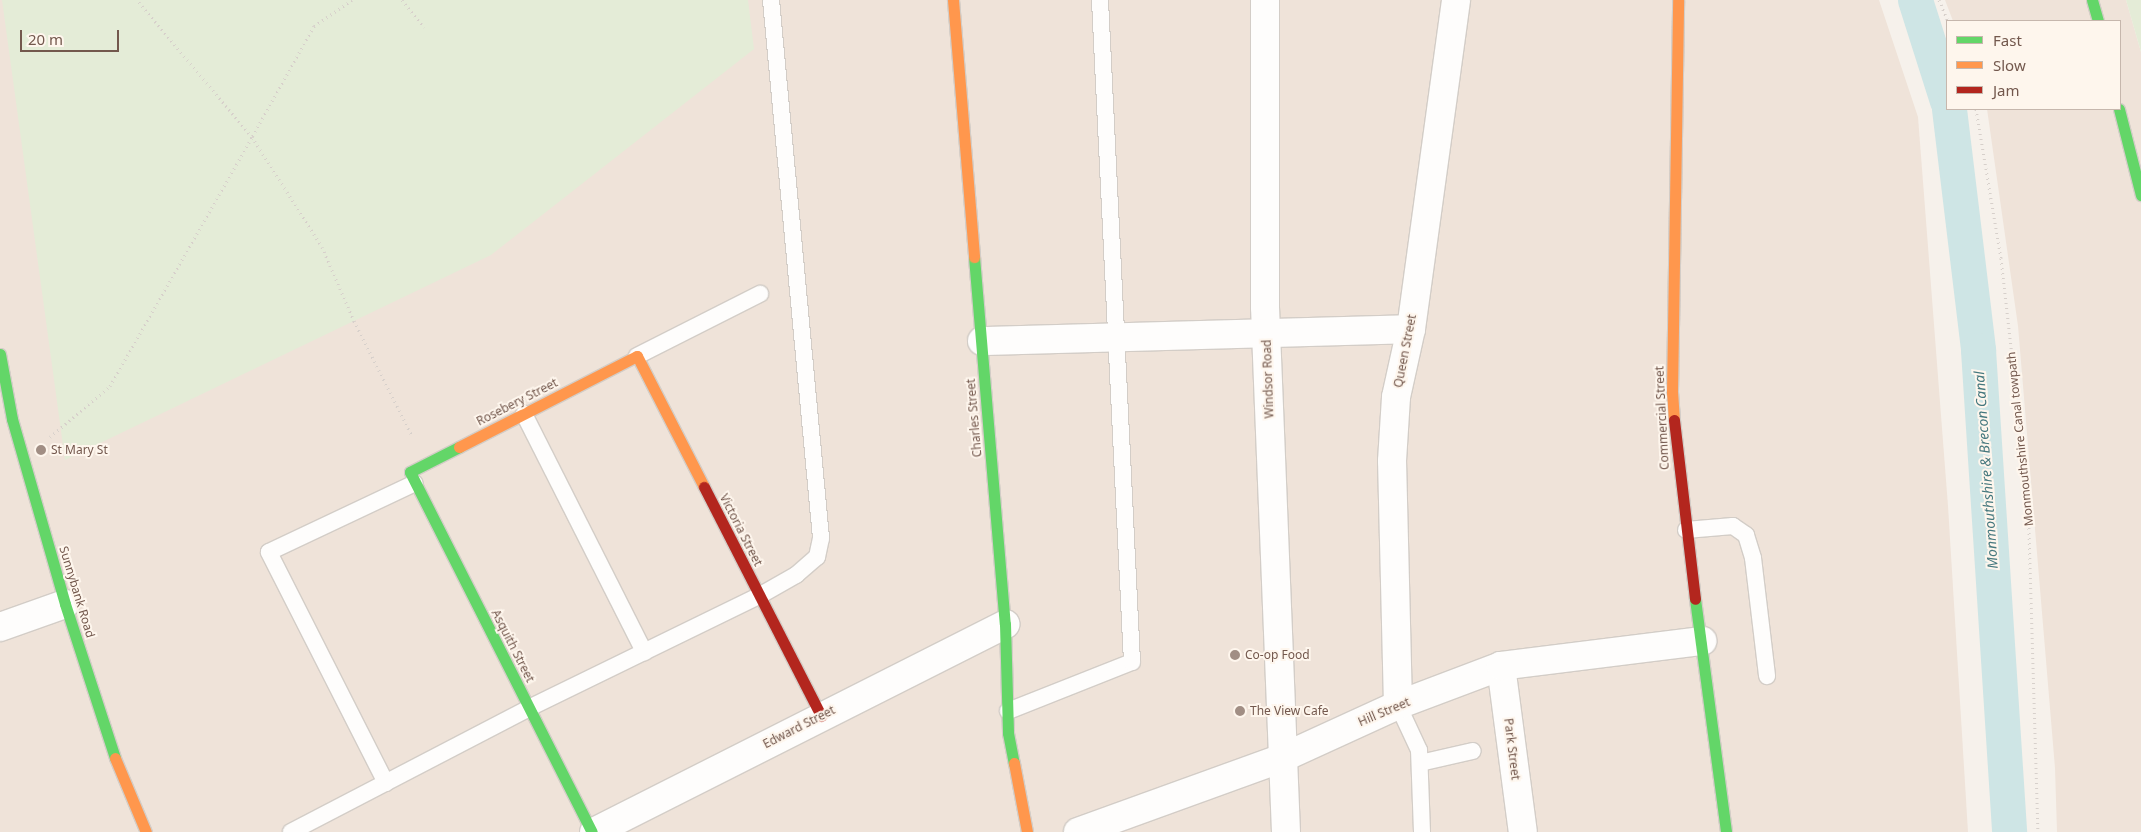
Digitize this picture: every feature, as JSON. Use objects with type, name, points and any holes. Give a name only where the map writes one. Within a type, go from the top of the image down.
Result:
[{"type":"street","name":"Charles Street","points":[[953,0],[1005,624],[1008,733],[1027,832]]},
{"type":"street","name":"Windsor Road","points":[[1265,0],[1266,332],[1286,832]]},
{"type":"street","name":"Queen Street","points":[[1398,705],[1392,461],[1396,397],[1411,329],[1456,0]]},
{"type":"street","name":"Commercial Street","points":[[1678,0],[1672,392],[1686,530],[1726,832]]},
{"type":"street","points":[[2092,0],[2098,20]]},
{"type":"street","points":[[2120,110],[2141,195]]},
{"type":"street","points":[[982,341],[1411,329]]},
{"type":"street","name":"Sunnybank Road","points":[[0,354],[24,460],[65,604],[117,765],[146,832]]},
{"type":"street","name":"Victoria Street","points":[[638,356],[821,716]]},
{"type":"street","name":"Rosebery Street","points":[[412,478],[524,414],[638,356]]},
{"type":"street","name":"Asquith Street","points":[[412,478],[593,832]]},
{"type":"street","points":[[0,627],[65,604]]},
{"type":"street","name":"Edward Street","points":[[593,832],[1005,624]]},
{"type":"street","name":"Hill Street","points":[[1078,832],[1282,758],[1398,705],[1501,666],[1702,641]]},
{"type":"street","name":"Park Street","points":[[1501,666],[1522,832]]},
{"type":"lane","points":[[291,832],[529,708],[759,596],[796,575],[817,557],[821,538],[771,0]]},
{"type":"lane","points":[[1008,711],[1132,662],[1118,336],[1100,0]]},
{"type":"lane","points":[[638,356],[760,294]]},
{"type":"lane","points":[[524,414],[644,652]]},
{"type":"lane","points":[[386,783],[269,552],[412,478]]},
{"type":"lane","points":[[1686,530],[1733,526],[1746,535],[1753,558],[1767,676]]},
{"type":"lane","points":[[1398,705],[1419,750],[1422,832]]},
{"type":"lane","points":[[1420,763],[1473,751]]},
{"type":"path","points":[[137,0],[252,137],[322,247],[354,321],[416,446],[412,478]]},
{"type":"path","points":[[24,460],[110,386],[314,26],[352,0]]},
{"type":"path","points":[[402,0],[424,27]]},
{"type":"path","points":[[1939,0],[1948,20]]},
{"type":"path","name":"Monmouthshire Canal towpath","points":[[1976,110],[2001,258],[2028,498],[2038,832]]},
{"type":"shaded area","points":[[0,0],[1879,0],[1918,117],[1948,506],[1968,832],[0,832]]},
{"type":"shaded area","points":[[1945,0],[2126,0],[2141,52],[2141,832],[2057,832],[2055,768],[2018,326],[1987,110],[2121,110],[2121,20],[1953,20]]},
{"type":"green space","points":[[2,0],[748,0],[754,49],[491,255],[65,460]]},
{"type":"green space","points":[[2126,0],[2141,0],[2141,52]]},
{"type":"waterway","name":"Monmouthshire & Brecon Canal","points":[[1915,0],[1946,98]]},
{"type":"waterway","name":"Monmouthshire & Brecon Canal","points":[[1949,110],[1978,350],[2009,832]]},
{"type":"traffic: fast","points":[[2092,0],[2098,20]]},
{"type":"traffic: fast","points":[[2119,110],[2141,195]]},
{"type":"traffic: fast","points":[[974,257],[1005,624],[1008,733],[1014,763]]},
{"type":"traffic: fast","points":[[0,354],[12,419],[65,604],[115,758]]},
{"type":"traffic: fast","points":[[459,447],[410,472],[592,832]]},
{"type":"traffic: fast","points":[[1695,599],[1726,832]]},
{"type":"traffic: slow","points":[[953,0],[974,257]]},
{"type":"traffic: slow","points":[[1674,420],[1672,392],[1678,0]]},
{"type":"traffic: slow","points":[[459,447],[637,356],[704,487]]},
{"type":"traffic: slow","points":[[115,758],[146,832]]},
{"type":"traffic: slow","points":[[1014,763],[1027,832]]},
{"type":"traffic: jam","points":[[1674,420],[1695,599]]},
{"type":"traffic: jam","points":[[704,487],[821,716]]},
{"type":"place","name":"St Mary St","points":[[41,450]]},
{"type":"place","name":"Co-op Food","points":[[1235,655]]},
{"type":"place","name":"The View Cafe","points":[[1240,711]]}]
